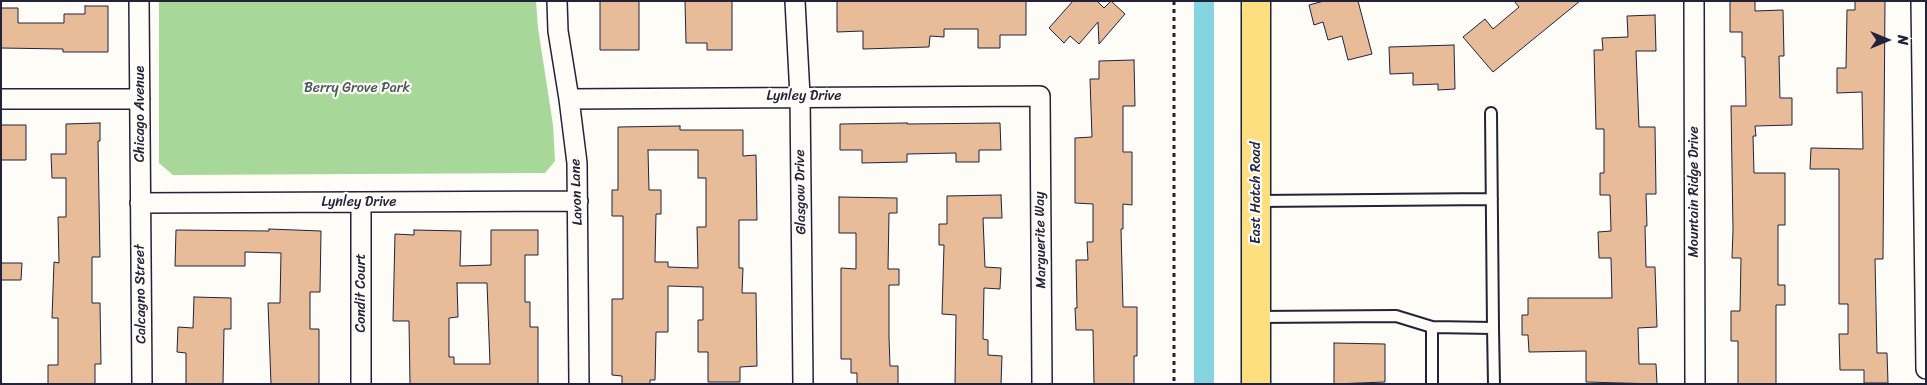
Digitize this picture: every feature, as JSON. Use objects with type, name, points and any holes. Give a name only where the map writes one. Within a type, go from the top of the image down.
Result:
[{"type":"main road","name":"East Hatch Road","points":[[1256,1],[1256,384]]},
{"type":"street","name":"Chicago Avenue","points":[[140,1],[140,204]]},
{"type":"street","name":"Lavon Lane","points":[[557,1],[558,31],[577,163],[579,384]]},
{"type":"street","name":"Glasgow Drive","points":[[795,1],[800,96],[803,384]]},
{"type":"street","name":"Mountain Ridge Drive","points":[[1694,1],[1695,384]]},
{"type":"street","points":[[1921,1],[1926,369]]},
{"type":"street","name":"Lynley Drive","points":[[569,99],[800,96],[1040,96]]},
{"type":"street","name":"Marguerite Way","points":[[1040,96],[1042,384]]},
{"type":"street","points":[[1,99],[140,99]]},
{"type":"street","name":"Lynley Drive","points":[[140,204],[578,201]]},
{"type":"street","name":"Condit Court","points":[[361,202],[362,384]]},
{"type":"street","name":"Calcagno Street","points":[[140,204],[142,384]]},
{"type":"lane","points":[[1491,113],[1494,384]]},
{"type":"lane","points":[[1256,201],[1492,199]]},
{"type":"lane","points":[[1256,316],[1396,316],[1432,327],[1492,328]]},
{"type":"lane","points":[[1432,327],[1432,384]]},
{"type":"path","points":[[1174,1],[1174,384]]},
{"type":"green space","name":"Berry Grove Park","points":[[159,1],[536,1],[538,28],[553,125],[555,161],[545,173],[173,175],[159,163]]},
{"type":"building","points":[[600,1],[639,1],[639,50],[600,50]]},
{"type":"building","points":[[685,1],[732,1],[732,50],[707,50],[707,43],[686,43]]},
{"type":"building","points":[[837,1],[1026,1],[1026,35],[1000,35],[1000,48],[978,48],[978,29],[944,29],[944,37],[930,36],[929,47],[863,49],[863,31],[837,32]]},
{"type":"building","points":[[1073,1],[1097,1],[1104,8],[1111,1],[1125,14],[1099,44],[1098,22],[1079,44],[1070,36],[1064,43],[1049,28]]},
{"type":"building","points":[[1324,1],[1358,1],[1372,54],[1348,60],[1342,36],[1328,40],[1323,22],[1314,25],[1309,5]]},
{"type":"building","points":[[1514,1],[1580,1],[1493,72],[1463,37],[1485,19],[1493,29],[1519,7]]},
{"type":"building","points":[[1730,1],[1755,1],[1755,11],[1783,10],[1784,56],[1779,56],[1780,98],[1792,98],[1792,125],[1755,126],[1756,136],[1753,136],[1754,173],[1785,173],[1785,225],[1778,225],[1778,285],[1785,285],[1785,305],[1776,305],[1776,384],[1738,384],[1738,341],[1731,341],[1731,311],[1740,311],[1741,258],[1732,258],[1731,106],[1746,106],[1745,57],[1742,57],[1742,32],[1730,32]]},
{"type":"building","points":[[1855,1],[1885,1],[1883,259],[1875,259],[1877,353],[1887,353],[1888,383],[1864,383],[1864,370],[1840,370],[1839,334],[1848,334],[1848,304],[1839,304],[1839,169],[1810,169],[1811,148],[1863,149],[1862,92],[1837,93],[1837,68],[1846,68],[1847,10],[1855,10]]},
{"type":"building","points":[[85,6],[108,6],[108,52],[63,52],[63,49],[1,48],[1,8],[18,8],[18,23],[64,23],[64,14],[85,14]]},
{"type":"building","points":[[1655,15],[1656,51],[1636,51],[1639,127],[1655,127],[1656,194],[1646,194],[1647,226],[1645,226],[1646,267],[1655,267],[1657,327],[1638,328],[1639,364],[1656,364],[1657,384],[1586,382],[1586,351],[1529,352],[1528,335],[1522,335],[1522,315],[1528,315],[1528,298],[1612,298],[1611,258],[1599,258],[1598,232],[1611,231],[1610,195],[1600,195],[1600,173],[1604,173],[1604,129],[1596,129],[1594,50],[1603,50],[1602,38],[1628,37],[1627,16]]},
{"type":"building","points":[[1454,45],[1455,89],[1438,90],[1438,84],[1413,85],[1413,73],[1390,74],[1389,47]]},
{"type":"building","points":[[1134,60],[1135,106],[1123,106],[1123,152],[1132,152],[1132,205],[1123,204],[1123,229],[1121,229],[1123,307],[1137,307],[1137,356],[1134,356],[1134,384],[1094,384],[1093,330],[1076,330],[1076,260],[1088,260],[1087,242],[1093,242],[1093,204],[1075,203],[1075,138],[1092,137],[1090,79],[1099,79],[1099,61]]},
{"type":"building","points":[[100,123],[100,141],[98,141],[100,257],[92,257],[92,303],[100,303],[101,364],[95,364],[95,384],[48,384],[48,365],[58,365],[58,318],[52,318],[54,262],[59,263],[58,217],[66,217],[66,178],[52,178],[51,154],[66,154],[66,124]]},
{"type":"building","points":[[1000,123],[1001,150],[979,150],[979,162],[956,162],[956,153],[907,154],[907,162],[862,163],[862,150],[840,150],[840,124]]},
{"type":"building","points":[[1,125],[26,125],[26,160],[1,160]]},
{"type":"building","points":[[680,126],[680,130],[743,130],[743,156],[756,155],[757,220],[739,220],[739,268],[743,268],[742,293],[756,293],[757,366],[740,367],[740,382],[708,382],[708,352],[698,352],[698,320],[703,320],[703,287],[668,286],[668,332],[656,332],[655,380],[650,380],[650,384],[622,384],[622,376],[612,375],[612,299],[623,299],[623,216],[612,216],[612,190],[618,190],[618,127]],"holes":[[[648,150],[698,150],[698,178],[706,178],[706,227],[697,227],[698,268],[668,267],[668,262],[655,262],[656,214],[661,214],[661,190],[649,190]]]},
{"type":"building","points":[[1001,195],[1002,218],[983,218],[985,267],[1001,268],[1000,289],[984,288],[983,339],[988,340],[988,355],[1002,356],[1001,384],[955,384],[956,315],[942,314],[944,245],[939,245],[939,224],[947,224],[947,196]]},
{"type":"building","points":[[839,197],[897,198],[897,213],[889,213],[888,269],[899,269],[899,285],[889,285],[890,366],[898,366],[898,384],[857,384],[857,373],[851,373],[851,359],[841,359],[841,268],[856,269],[856,233],[839,233]]},
{"type":"building","points":[[269,229],[321,231],[320,292],[310,292],[310,329],[319,329],[319,384],[271,384],[268,303],[280,303],[281,253],[245,252],[245,266],[175,266],[176,230],[269,231]]},
{"type":"building","points":[[414,230],[461,231],[460,266],[491,265],[491,230],[538,230],[538,255],[525,255],[525,302],[530,302],[530,327],[538,327],[538,384],[410,384],[409,321],[393,321],[395,234],[414,235]],"holes":[[[457,283],[487,283],[490,364],[454,364],[454,357],[449,357],[449,318],[458,317]]]},
{"type":"building","points":[[1,263],[22,263],[21,280],[1,280]]},
{"type":"building","points":[[194,297],[231,298],[231,329],[224,329],[223,384],[186,384],[186,353],[177,352],[178,327],[193,328]]},
{"type":"building","points":[[1334,343],[1385,344],[1385,382],[1334,384]]},
{"type":"waterway","points":[[1204,1],[1204,384]]}]
